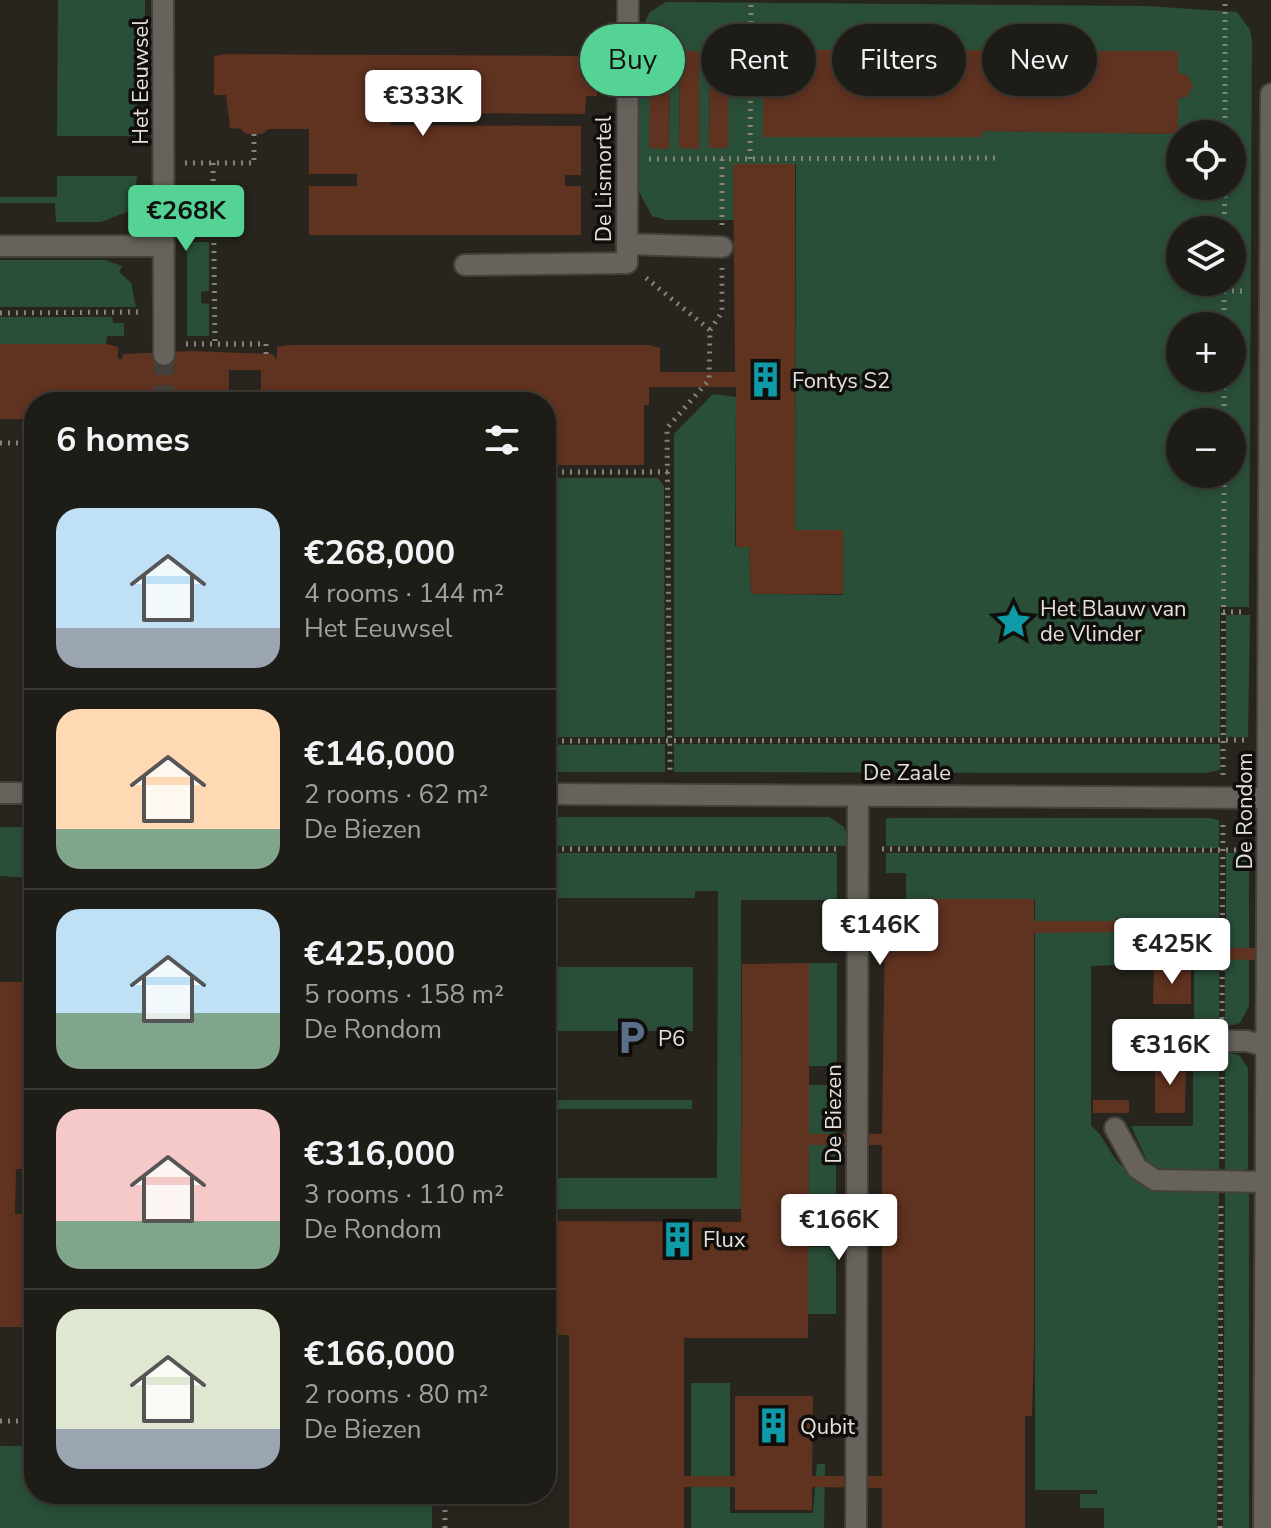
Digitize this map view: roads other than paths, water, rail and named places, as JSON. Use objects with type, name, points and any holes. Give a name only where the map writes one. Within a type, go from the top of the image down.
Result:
[{"type":"street","name":"Het Eeuwsel","points":[[163,0],[164,349]]},
{"type":"street","name":"De Lismortel","points":[[627,253],[628,0]]},
{"type":"street","name":"De Rondom","points":[[1264,1528],[1268,1309],[1267,740],[1271,94]]},
{"type":"street","points":[[0,246],[164,246]]},
{"type":"street","points":[[465,265],[722,247]]},
{"type":"street","points":[[0,793],[24,793]]},
{"type":"street","name":"De Zaale","points":[[556,794],[1268,798]]},
{"type":"street","name":"De Biezen","points":[[856,1528],[858,796]]},
{"type":"street","points":[[1192,1041],[1247,1041],[1269,1048]]},
{"type":"street","points":[[1115,1128],[1130,1158],[1147,1176],[1164,1182],[1266,1182]]},
{"type":"tunnel","points":[[164,355],[164,392]]},
{"type":"place","name":"Fontys S2","points":[[766,380]]},
{"type":"place","name":"Het Blauw van de Vlinder","points":[[1014,621]]},
{"type":"place","name":"P6","points":[[632,1038]]},
{"type":"place","name":"Flux","points":[[677,1239]]},
{"type":"place","name":"Qubit","points":[[774,1426]]}]
